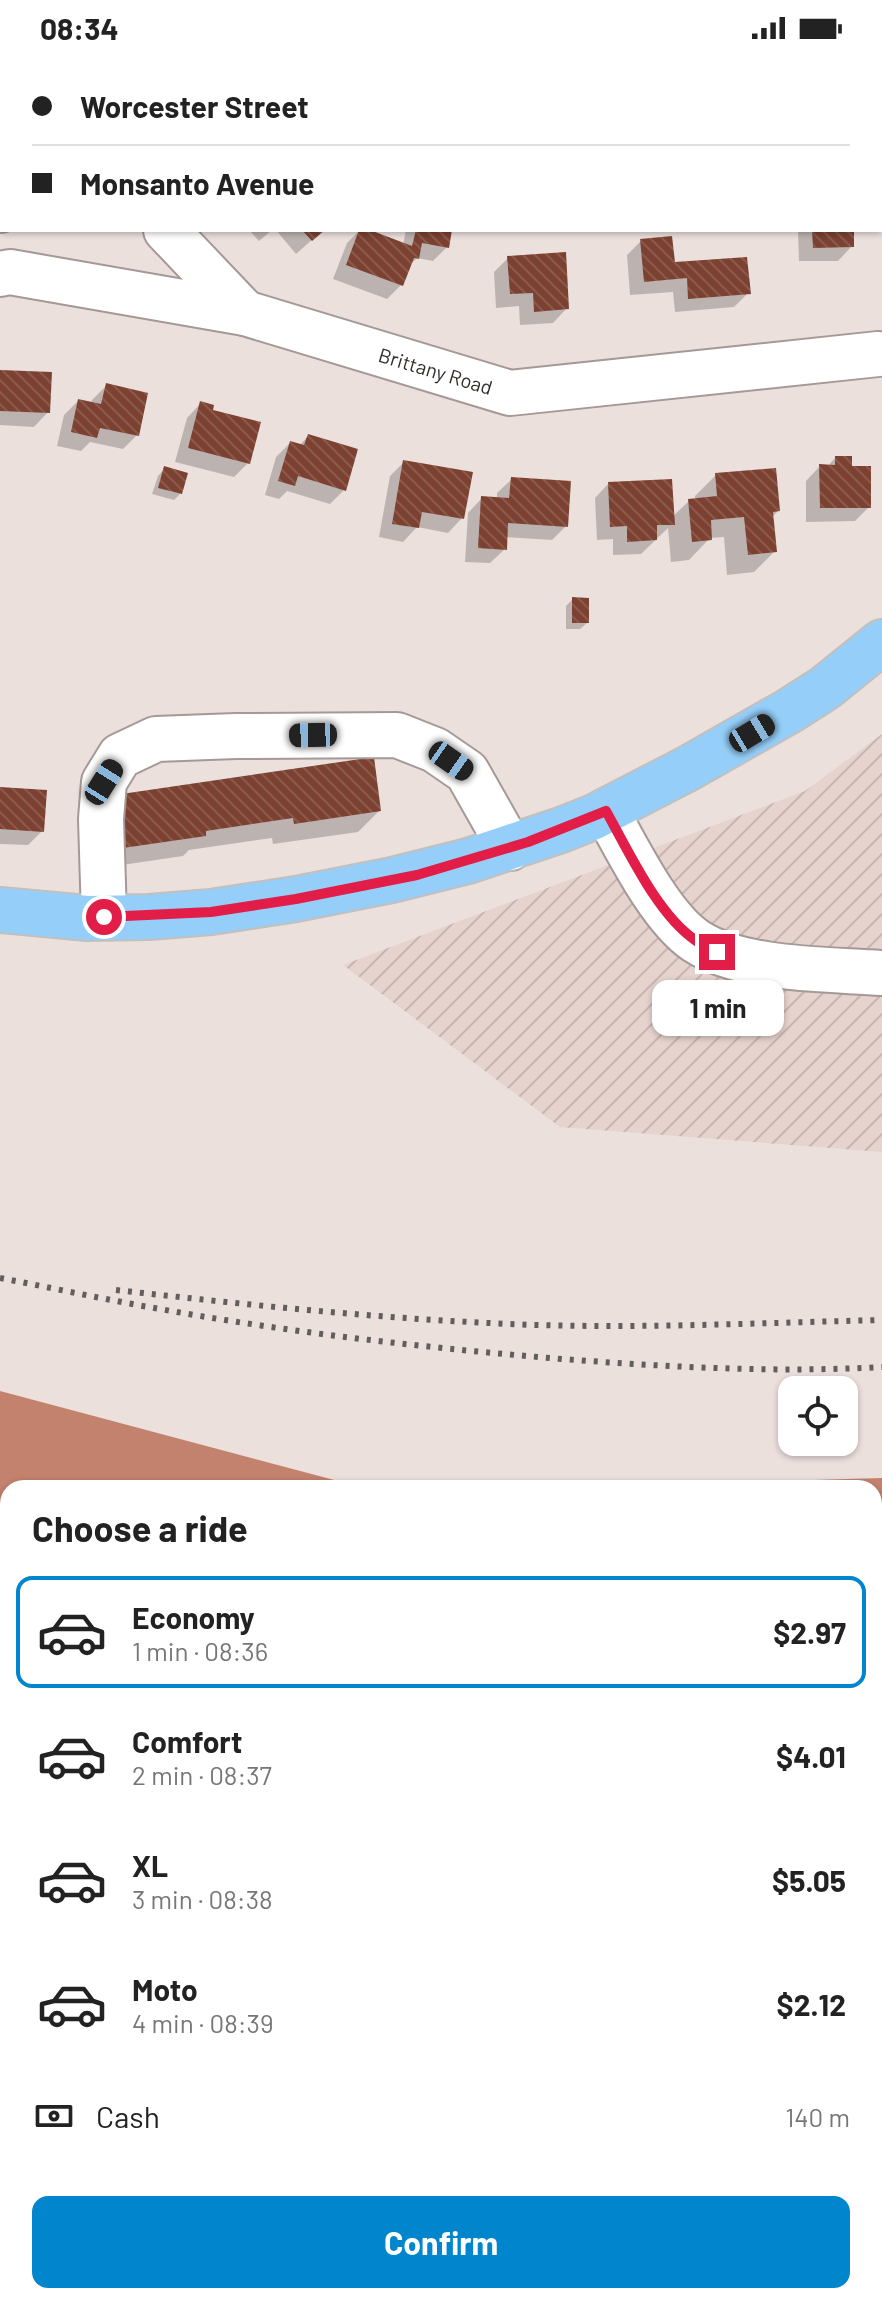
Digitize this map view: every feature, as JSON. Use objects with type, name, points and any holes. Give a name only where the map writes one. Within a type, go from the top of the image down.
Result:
[{"type":"main road","points":[[0,910],[104,917],[211,912],[417,875],[510,848],[606,811],[687,769],[825,688],[882,642]]},
{"type":"street","points":[[168,232],[245,313]]},
{"type":"street","name":"Brittany Road","points":[[0,274],[10,272],[245,313],[510,393],[878,354]]},
{"type":"street","points":[[104,917],[101,819],[104,782],[120,756],[156,739],[397,735],[435,750],[467,772],[510,848]]},
{"type":"street","points":[[606,811],[638,870],[675,921],[696,941],[717,952],[767,964],[882,973]]},
{"type":"shaded area","points":[[882,734],[882,1152],[560,1127],[343,965],[805,791]]},
{"type":"shaded area","points":[[0,1391],[334,1480],[0,1480]]},
{"type":"shaded area","points":[[882,1478],[882,1480],[813,1480]]},
{"type":"building","points":[[304,232],[323,232],[312,241]]},
{"type":"building","points":[[358,232],[375,232],[412,246],[416,232],[452,232],[449,248],[422,243],[419,259],[414,258],[403,286],[346,265]]},
{"type":"building","points":[[812,232],[854,232],[854,247],[813,248]]},
{"type":"building","points":[[672,236],[675,262],[747,257],[751,294],[688,299],[687,278],[644,282],[640,239]]},
{"type":"building","points":[[566,252],[569,309],[534,312],[533,293],[510,294],[507,256]]},
{"type":"building","points":[[0,370],[52,372],[50,413],[0,411]]},
{"type":"building","points":[[106,383],[148,393],[139,436],[100,428],[97,438],[71,432],[78,399],[101,404]]},
{"type":"building","points":[[200,401],[214,405],[213,410],[261,422],[250,464],[188,448]]},
{"type":"building","points":[[308,434],[358,449],[346,491],[298,476],[295,486],[278,481],[290,441],[304,445]]},
{"type":"building","points":[[835,456],[852,456],[852,466],[871,466],[871,508],[820,508],[819,464],[835,465]]},
{"type":"building","points":[[403,460],[473,472],[464,519],[422,512],[419,528],[392,524]]},
{"type":"building","points":[[164,466],[188,473],[182,494],[158,488]]},
{"type":"building","points":[[776,468],[780,511],[773,512],[777,552],[748,555],[744,517],[711,520],[712,540],[692,542],[688,499],[717,496],[715,473]]},
{"type":"building","points":[[511,477],[571,481],[568,527],[508,523],[507,550],[478,548],[481,496],[509,498]]},
{"type":"building","points":[[672,479],[675,525],[657,525],[657,540],[627,542],[627,526],[610,527],[608,482]]},
{"type":"building","points":[[572,597],[589,598],[589,623],[572,623]]},
{"type":"building","points":[[374,757],[381,811],[294,824],[293,818],[206,831],[206,836],[116,849],[108,796]]},
{"type":"building","points":[[0,787],[47,790],[44,832],[0,829]]},
{"type":"railway","points":[[0,1278],[210,1318],[461,1350],[682,1367],[882,1367]]},
{"type":"railway","points":[[116,1290],[349,1314],[538,1325],[882,1320]]},
{"type":"route","points":[[104,917],[211,912],[417,875],[528,842],[606,811],[638,870],[666,910],[696,941],[717,952]]}]
